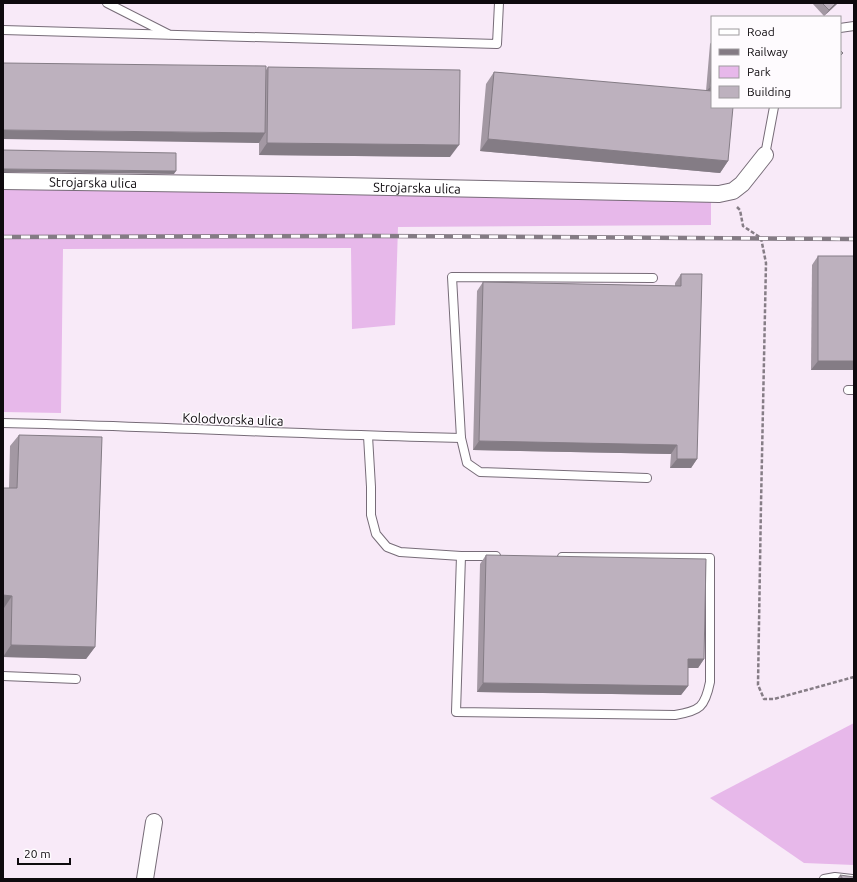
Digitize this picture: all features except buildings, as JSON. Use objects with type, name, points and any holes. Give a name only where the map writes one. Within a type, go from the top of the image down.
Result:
[{"type":"street","name":"Strojarska ulica","points":[[3,181],[291,184],[720,194],[734,191],[742,184],[765,155]]},
{"type":"street","points":[[145,879],[154,822]]},
{"type":"lane","points":[[107,3],[171,35]]},
{"type":"lane","points":[[3,30],[497,44],[499,3]]},
{"type":"lane","points":[[841,28],[854,26]]},
{"type":"lane","name":"Strojarska ulica","points":[[765,155],[774,108]]},
{"type":"lane","points":[[647,478],[480,472],[467,463],[461,438],[452,277],[653,278]]},
{"type":"lane","name":"Kolodvorska ulica","points":[[3,423],[461,438]]},
{"type":"lane","points":[[368,436],[371,515],[376,534],[387,547],[400,552],[461,556],[508,556]]},
{"type":"lane","points":[[461,556],[456,712],[675,714],[688,713],[701,707],[707,695],[710,682],[710,558],[554,556]]},
{"type":"lane","points":[[3,676],[76,679]]},
{"type":"lane","points":[[824,879],[835,877],[852,879]]},
{"type":"path","points":[[720,194],[740,210],[743,226],[761,238],[766,263],[758,685],[764,699],[774,699],[854,677]]},
{"type":"green space","points":[[3,188],[711,200],[711,225],[398,227],[395,325],[352,329],[351,248],[63,249],[61,413],[3,412]]},
{"type":"green space","points":[[854,723],[854,865],[804,863],[710,798]]},
{"type":"railway","points":[[3,237],[374,236],[854,239]]}]
